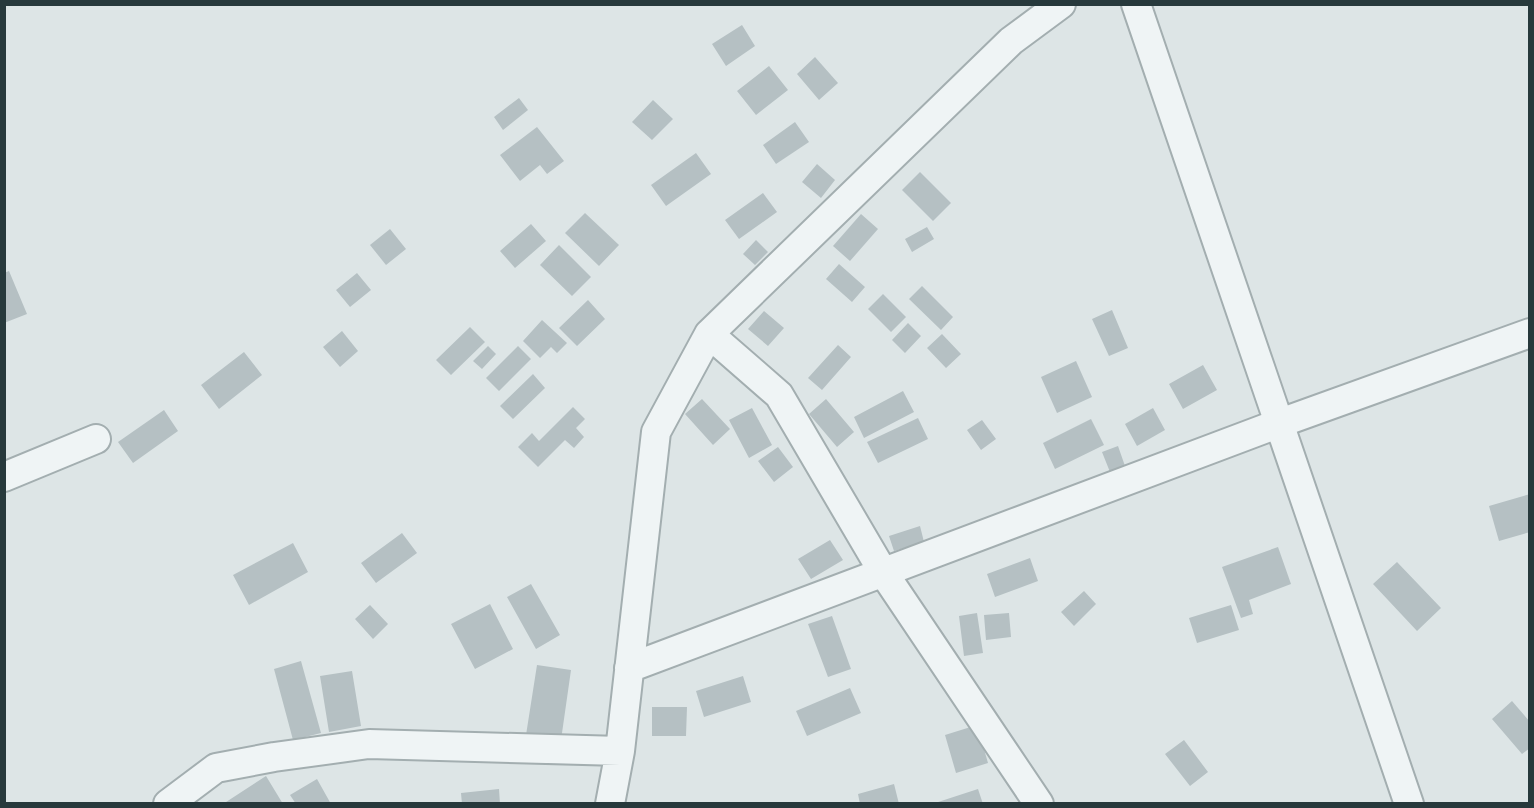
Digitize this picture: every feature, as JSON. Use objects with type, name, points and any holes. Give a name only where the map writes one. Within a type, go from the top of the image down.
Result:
[{"type":"street","points":[[610,804],[620,752],[656,432],[709,334],[1011,41],[1061,4]]},
{"type":"street","points":[[1136,4],[1409,804]]},
{"type":"street","points":[[629,668],[1280,423],[1530,333]]},
{"type":"street","points":[[709,334],[779,395],[883,572],[1039,804]]},
{"type":"street","points":[[4,477],[96,439]]},
{"type":"street","points":[[168,804],[216,768],[274,757],[369,744],[620,752]]},
{"type":"building","points":[[742,25],[755,46],[726,66],[712,44]]},
{"type":"building","points":[[815,57],[838,83],[819,100],[797,74]]},
{"type":"building","points":[[769,66],[788,90],[756,115],[737,91]]},
{"type":"building","points":[[519,98],[528,110],[503,130],[494,117]]},
{"type":"building","points":[[653,100],[673,119],[652,140],[632,122]]},
{"type":"building","points":[[795,122],[809,142],[776,164],[763,145]]},
{"type":"building","points":[[537,127],[564,161],[547,174],[540,165],[520,181],[500,155]]},
{"type":"building","points":[[696,153],[711,174],[666,206],[651,185]]},
{"type":"building","points":[[817,164],[835,180],[821,198],[802,182]]},
{"type":"building","points":[[920,172],[951,203],[933,221],[902,190]]},
{"type":"building","points":[[763,193],[777,212],[739,239],[725,220]]},
{"type":"building","points":[[585,213],[619,245],[599,266],[565,233]]},
{"type":"building","points":[[861,214],[878,229],[850,261],[833,246]]},
{"type":"building","points":[[531,224],[546,241],[515,268],[500,251]]},
{"type":"building","points":[[927,227],[934,239],[912,252],[905,239]]},
{"type":"building","points":[[390,229],[406,249],[386,265],[370,245]]},
{"type":"building","points":[[756,240],[768,252],[755,265],[743,254]]},
{"type":"building","points":[[559,245],[591,277],[572,296],[540,265]]},
{"type":"building","points":[[839,264],[865,287],[852,302],[826,279]]},
{"type":"building","points":[[9,271],[27,314],[4,323],[4,273]]},
{"type":"building","points":[[357,273],[371,290],[350,307],[336,290]]},
{"type":"building","points":[[922,286],[953,317],[941,330],[909,299]]},
{"type":"building","points":[[883,294],[906,317],[891,332],[868,309]]},
{"type":"building","points":[[588,300],[605,319],[577,346],[559,328]]},
{"type":"building","points":[[1112,310],[1128,348],[1109,356],[1092,319]]},
{"type":"building","points":[[764,311],[784,328],[768,346],[748,329]]},
{"type":"building","points":[[542,320],[567,343],[557,353],[551,347],[540,358],[523,341]]},
{"type":"building","points":[[908,323],[921,336],[905,353],[892,340]]},
{"type":"building","points":[[470,327],[485,342],[451,375],[436,360]]},
{"type":"building","points":[[342,331],[358,351],[340,367],[323,347]]},
{"type":"building","points":[[942,334],[961,354],[946,368],[927,348]]},
{"type":"building","points":[[838,345],[851,357],[822,390],[808,378]]},
{"type":"building","points":[[488,346],[496,354],[482,369],[473,361]]},
{"type":"building","points":[[518,346],[531,359],[499,391],[486,378]]},
{"type":"building","points":[[244,352],[262,375],[219,409],[201,385]]},
{"type":"building","points":[[1076,361],[1092,397],[1057,413],[1041,377]]},
{"type":"building","points":[[1203,365],[1217,390],[1183,409],[1169,384]]},
{"type":"building","points":[[533,374],[545,388],[513,419],[500,406]]},
{"type":"building","points":[[903,391],[914,412],[864,438],[854,417]]},
{"type":"building","points":[[702,399],[730,429],[713,445],[685,414]]},
{"type":"building","points":[[826,399],[854,432],[837,447],[809,414]]},
{"type":"building","points":[[573,407],[585,419],[576,428],[584,437],[574,448],[565,440],[538,467],[518,447],[532,433],[539,441]]},
{"type":"building","points":[[752,408],[772,445],[749,458],[729,420]]},
{"type":"building","points":[[1153,408],[1165,430],[1137,446],[1125,424]]},
{"type":"building","points":[[164,410],[178,431],[133,463],[118,442]]},
{"type":"building","points":[[918,418],[928,439],[878,463],[867,442]]},
{"type":"building","points":[[1091,419],[1104,445],[1055,469],[1043,443]]},
{"type":"building","points":[[982,420],[996,439],[981,450],[967,430]]},
{"type":"building","points":[[1118,446],[1125,466],[1110,472],[1102,452]]},
{"type":"building","points":[[778,447],[793,467],[774,482],[758,461]]},
{"type":"building","points":[[1530,494],[1530,532],[1499,541],[1489,506]]},
{"type":"building","points":[[920,526],[924,542],[894,551],[889,536]]},
{"type":"building","points":[[402,533],[417,553],[376,583],[361,563]]},
{"type":"building","points":[[830,540],[843,560],[811,579],[798,559]]},
{"type":"building","points":[[293,543],[308,572],[249,605],[233,575]]},
{"type":"building","points":[[1278,547],[1291,584],[1249,600],[1253,614],[1241,618],[1222,567]]},
{"type":"building","points":[[1030,558],[1038,581],[995,597],[987,574]]},
{"type":"building","points":[[1397,562],[1441,608],[1417,631],[1373,584]]},
{"type":"building","points":[[531,584],[560,635],[536,649],[507,597]]},
{"type":"building","points":[[1084,591],[1096,604],[1074,626],[1061,612]]},
{"type":"building","points":[[490,604],[513,649],[475,669],[451,624]]},
{"type":"building","points":[[370,605],[388,624],[373,639],[355,619]]},
{"type":"building","points":[[1231,605],[1239,630],[1197,643],[1189,618]]},
{"type":"building","points":[[977,613],[983,653],[964,656],[959,616]]},
{"type":"building","points":[[1009,613],[1011,637],[986,640],[984,615]]},
{"type":"building","points":[[832,616],[851,669],[828,677],[808,624]]},
{"type":"building","points":[[301,661],[321,733],[293,740],[274,669]]},
{"type":"building","points":[[537,665],[571,670],[561,740],[526,735]]},
{"type":"building","points":[[352,671],[361,726],[329,732],[320,676]]},
{"type":"building","points":[[743,676],[751,702],[704,717],[696,691]]},
{"type":"building","points":[[850,688],[861,713],[807,736],[796,711]]},
{"type":"building","points":[[1512,701],[1530,722],[1530,748],[1522,754],[1492,719]]},
{"type":"building","points":[[652,707],[687,707],[686,736],[652,736]]},
{"type":"building","points":[[977,725],[988,763],[956,773],[945,735]]},
{"type":"building","points":[[1184,740],[1208,772],[1190,786],[1165,754]]},
{"type":"building","points":[[266,776],[283,804],[223,804]]},
{"type":"building","points":[[317,779],[331,804],[296,804],[290,795]]},
{"type":"building","points":[[894,784],[899,804],[860,804],[858,794]]},
{"type":"building","points":[[499,789],[500,804],[462,804],[461,793]]},
{"type":"building","points":[[978,789],[983,804],[935,804],[935,803]]}]
